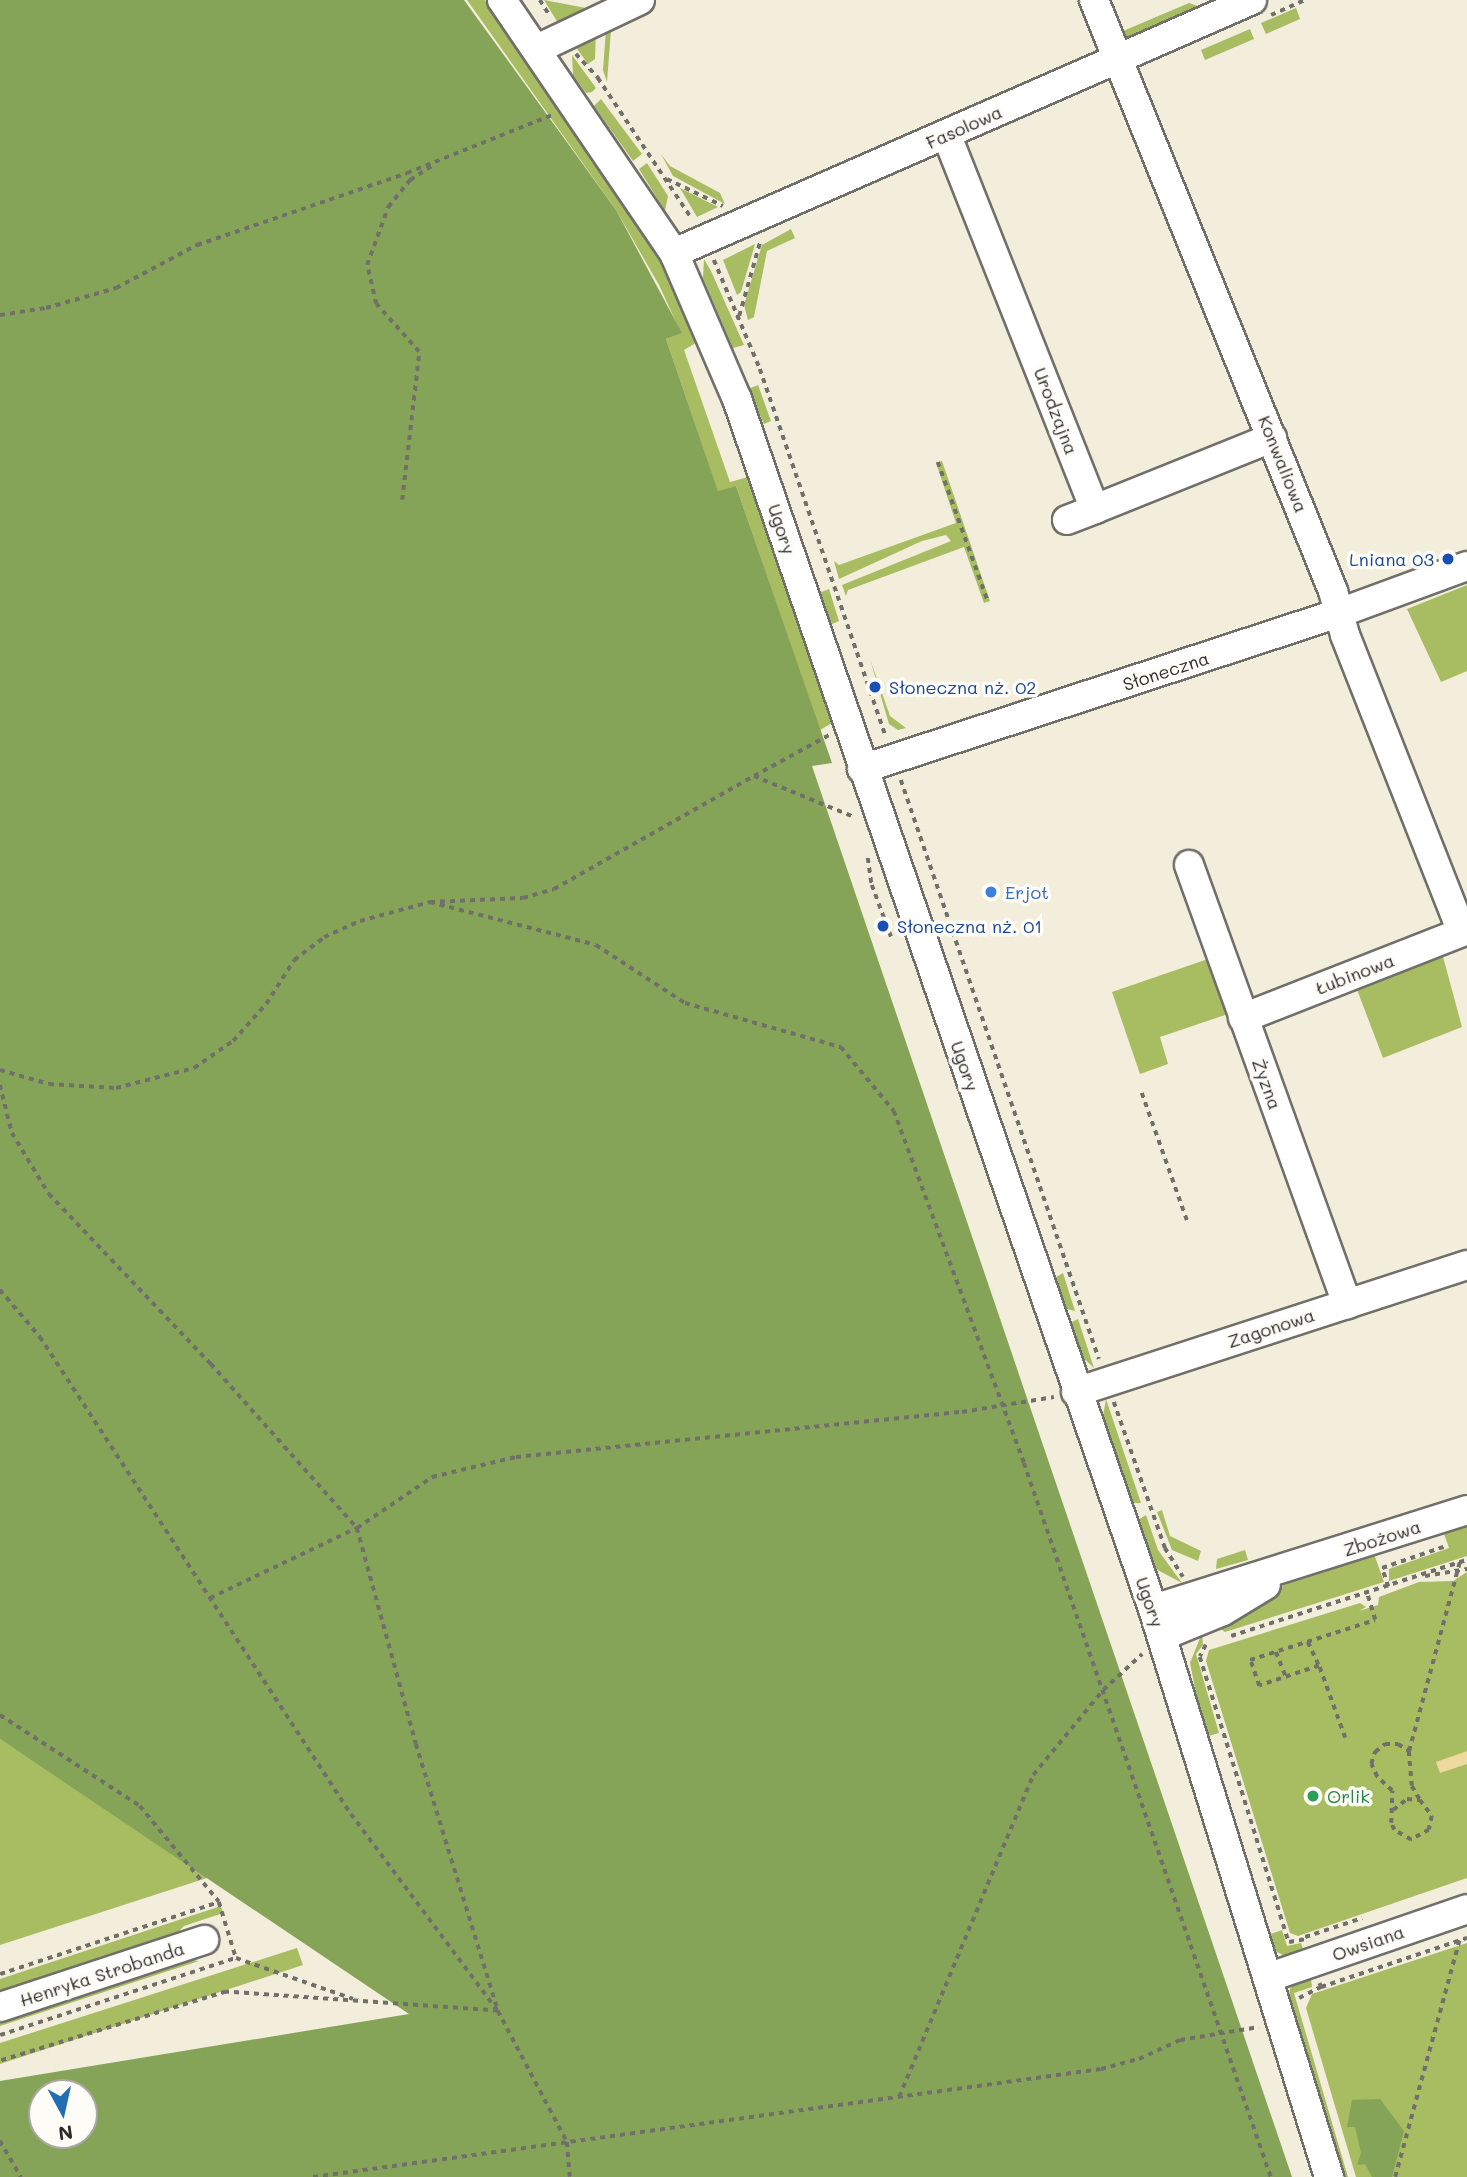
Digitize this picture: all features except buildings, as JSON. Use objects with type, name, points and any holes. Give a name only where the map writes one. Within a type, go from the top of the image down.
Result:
[{"type":"street","name":"Ugory","points":[[502,0],[575,103],[674,253],[737,398],[1076,1392],[1153,1609],[1270,1977],[1293,2016],[1329,2177]]},
{"type":"street","points":[[537,49],[640,0]]},
{"type":"street","name":"Konwaliowa","points":[[1094,0],[1272,438],[1465,931]]},
{"type":"street","name":"Fasolowa","points":[[674,253],[947,136],[1119,57],[1252,0]]},
{"type":"street","name":"Urodzajna","points":[[947,136],[1095,509]]},
{"type":"street","points":[[1068,520],[1272,438]]},
{"type":"street","name":"Słoneczna","points":[[862,769],[1339,613],[1467,566]]},
{"type":"street","name":"Żyzna","points":[[1189,865],[1347,1304]]},
{"type":"street","name":"Łubinowa","points":[[1243,1018],[1465,931]]},
{"type":"street","name":"Zagonowa","points":[[1076,1392],[1467,1265]]},
{"type":"street","name":"Zbożowa","points":[[1162,1636],[1206,1618],[1297,1566],[1467,1510]]},
{"type":"street","name":"Zbożowa","points":[[1153,1609],[1206,1618]]},
{"type":"street","name":"Owsiana","points":[[1270,1977],[1317,1974],[1467,1909]]},
{"type":"street","name":"Henryka Strobanda","points":[[0,2007],[204,1940]]},
{"type":"path","points":[[540,0],[555,23]]},
{"type":"path","points":[[574,51],[598,78],[693,222]]},
{"type":"path","points":[[0,315],[46,308],[116,288],[197,245],[440,160],[575,103]]},
{"type":"path","points":[[402,500],[419,352],[376,304],[367,265],[388,207],[410,180],[440,160]]},
{"type":"path","points":[[666,178],[725,207]]},
{"type":"path","points":[[739,316],[761,237]]},
{"type":"path","points":[[710,251],[739,316],[1165,1548],[1206,1618],[1211,1642],[1200,1651],[1200,1657],[1289,1942],[1306,1937],[1317,1974]]},
{"type":"path","points":[[939,462],[988,602]]},
{"type":"path","points":[[0,1070],[49,1084],[116,1088],[194,1068],[233,1041],[266,1004],[294,960],[324,937],[360,921],[430,902],[523,898],[554,889],[848,726]]},
{"type":"path","points":[[754,776],[862,820],[909,804]]},
{"type":"path","points":[[866,846],[872,885],[892,939]]},
{"type":"path","points":[[430,902],[596,945],[685,1003],[841,1047],[894,1111],[1103,1690],[1271,2177]]},
{"type":"path","points":[[0,1085],[12,1133],[49,1194],[211,1364],[357,1528],[416,1744],[498,2011]]},
{"type":"path","points":[[1142,1093],[1186,1220]]},
{"type":"path","points":[[0,1290],[40,1337],[351,1814],[498,2011],[568,2142],[570,2177]]},
{"type":"path","points":[[210,1598],[357,1528],[432,1477],[516,1457],[1003,1408],[1076,1392]]},
{"type":"path","points":[[1388,1587],[1382,1568],[1446,1546]]},
{"type":"path","points":[[1206,1618],[1367,1594],[1467,1560]]},
{"type":"path","points":[[1409,1751],[1392,1742],[1379,1747],[1372,1758],[1373,1771],[1392,1791],[1394,1830],[1404,1838],[1418,1839],[1432,1823],[1430,1810],[1412,1786],[1409,1751],[1460,1562]]},
{"type":"path","points":[[1419,1576],[1457,1574],[1467,1569]]},
{"type":"path","points":[[1319,1666],[1259,1686],[1250,1661],[1375,1620],[1367,1594]]},
{"type":"path","points":[[899,2097],[1033,1775],[1103,1690],[1162,1636]]},
{"type":"path","points":[[1308,1642],[1345,1738]]},
{"type":"path","points":[[1276,1652],[1286,1677]]},
{"type":"path","points":[[0,1715],[141,1806],[219,1902],[236,1958]]},
{"type":"path","points":[[1393,1810],[1407,1799],[1420,1800]]},
{"type":"path","points":[[0,1974],[219,1902]]},
{"type":"path","points":[[313,2177],[1101,2069],[1139,2059],[1180,2040],[1293,2016],[1298,1996],[1317,1974],[1467,1938]]},
{"type":"path","points":[[1395,2177],[1459,1941]]},
{"type":"path","points":[[0,2035],[236,1958],[360,2001]]},
{"type":"path","points":[[0,2061],[226,1993],[498,2011]]},
{"type":"path","points":[[0,2141],[21,2177]]},
{"type":"green space","points":[[0,0],[464,0],[616,210],[682,333],[666,339],[718,491],[736,486],[832,763],[812,766],[1292,2177],[0,2177],[0,2081],[409,2014],[0,1739]]},
{"type":"green space","points":[[467,0],[485,0],[640,226],[677,291],[699,341],[684,350],[730,482],[748,477],[832,723],[820,730],[736,486],[718,492],[666,339],[681,333],[659,285],[616,210]]},
{"type":"green space","points":[[544,0],[586,8],[591,12],[558,23]]},
{"type":"green space","points":[[1189,3],[1201,7],[1129,42],[1116,34]]},
{"type":"green space","points":[[1296,8],[1300,19],[1266,34],[1261,23]]},
{"type":"green space","points":[[650,10],[611,30],[607,82],[603,70],[606,29]]},
{"type":"green space","points":[[596,28],[595,59],[588,64],[575,46]]},
{"type":"green space","points":[[1250,29],[1254,39],[1205,60],[1201,50]]},
{"type":"green space","points":[[572,55],[596,88],[592,92],[586,93],[573,75]]},
{"type":"green space","points":[[601,99],[642,154],[633,161],[594,106]]},
{"type":"green space","points":[[661,154],[670,166],[720,193],[725,204],[673,176]]},
{"type":"green space","points":[[647,163],[668,196],[665,211],[639,169]]},
{"type":"green space","points":[[680,188],[718,207],[697,217]]},
{"type":"green space","points":[[791,229],[795,238],[767,251],[754,317],[748,320],[744,305],[762,245]]},
{"type":"green space","points":[[755,244],[741,292],[737,295],[723,260]]},
{"type":"green space","points":[[704,259],[744,345],[733,348],[703,278]]},
{"type":"green space","points":[[758,385],[771,421],[764,424],[748,389]]},
{"type":"green space","points":[[942,461],[990,601],[984,603],[964,547],[848,590],[846,596],[842,585],[951,541],[946,535],[922,541],[839,579],[834,561],[839,565],[956,523],[936,463]]},
{"type":"green space","points":[[1467,585],[1467,671],[1441,682],[1407,609]]},
{"type":"green space","points":[[829,589],[839,621],[832,624],[819,593]]},
{"type":"green space","points":[[870,659],[890,716],[906,728],[898,730],[889,724]]},
{"type":"green space","points":[[1442,953],[1462,1027],[1383,1058],[1356,987]]},
{"type":"green space","points":[[1208,959],[1228,1014],[1160,1037],[1168,1064],[1140,1074],[1112,992]]},
{"type":"green space","points":[[1063,1273],[1075,1311],[1063,1308],[1053,1279]]},
{"type":"green space","points":[[1078,1319],[1094,1368],[1078,1353],[1068,1324]]},
{"type":"green space","points":[[1106,1399],[1141,1503],[1130,1503],[1102,1422]]},
{"type":"green space","points":[[1162,1510],[1170,1536],[1201,1551],[1198,1561],[1172,1550],[1157,1512]]},
{"type":"green space","points":[[1146,1515],[1158,1550],[1182,1583],[1154,1568],[1136,1521]]},
{"type":"green space","points":[[1467,1519],[1467,1556],[1389,1581],[1389,1569],[1449,1548],[1442,1528]]},
{"type":"green space","points":[[1245,1550],[1248,1560],[1216,1569],[1217,1559]]},
{"type":"green space","points":[[1373,1551],[1384,1582],[1225,1632],[1218,1627],[1216,1622],[1291,1581]]},
{"type":"green space","points":[[1467,1572],[1467,1878],[1298,1936],[1290,1933],[1206,1661],[1209,1650],[1360,1603],[1366,1607],[1359,1611],[1378,1605],[1379,1597],[1419,1582],[1453,1581]]},
{"type":"green space","points":[[1202,1633],[1203,1645],[1196,1654],[1219,1733],[1205,1737],[1190,1663]]},
{"type":"green space","points":[[0,1739],[210,1877],[0,1945]]},
{"type":"green space","points":[[221,1906],[223,1913],[184,1926],[173,1937],[0,1996],[0,1979]]},
{"type":"green space","points":[[1282,1930],[1287,1946],[1301,1943],[1305,1955],[1289,1958],[1273,1950],[1268,1935]]},
{"type":"green space","points":[[1467,1943],[1467,2177],[1356,2177],[1306,2008],[1312,1994]]},
{"type":"green space","points":[[297,1948],[303,1965],[0,2064],[0,2043]]},
{"type":"green space","points":[[182,1959],[199,1961],[0,2026],[0,2017]]},
{"type":"green space","points":[[1310,1971],[1312,1987],[1294,1993],[1348,2177],[1340,2177],[1288,1998],[1292,1981]]},
{"type":"green space","points":[[1380,2099],[1404,2131],[1392,2177],[1372,2177],[1365,2164],[1357,2165],[1361,2153],[1355,2127],[1347,2127],[1352,2100]]},
{"type":"sand","points":[[1467,1751],[1467,1764],[1440,1773],[1436,1762]]},
{"type":"place","name":"Lniana 03","points":[[1448,559]]},
{"type":"place","name":"Słoneczna nż. 02","points":[[875,687]]},
{"type":"place","name":"Erjot","points":[[991,892]]},
{"type":"place","name":"Słoneczna nż. 01","points":[[883,926]]},
{"type":"place","name":"Orlik","points":[[1313,1796]]}]
